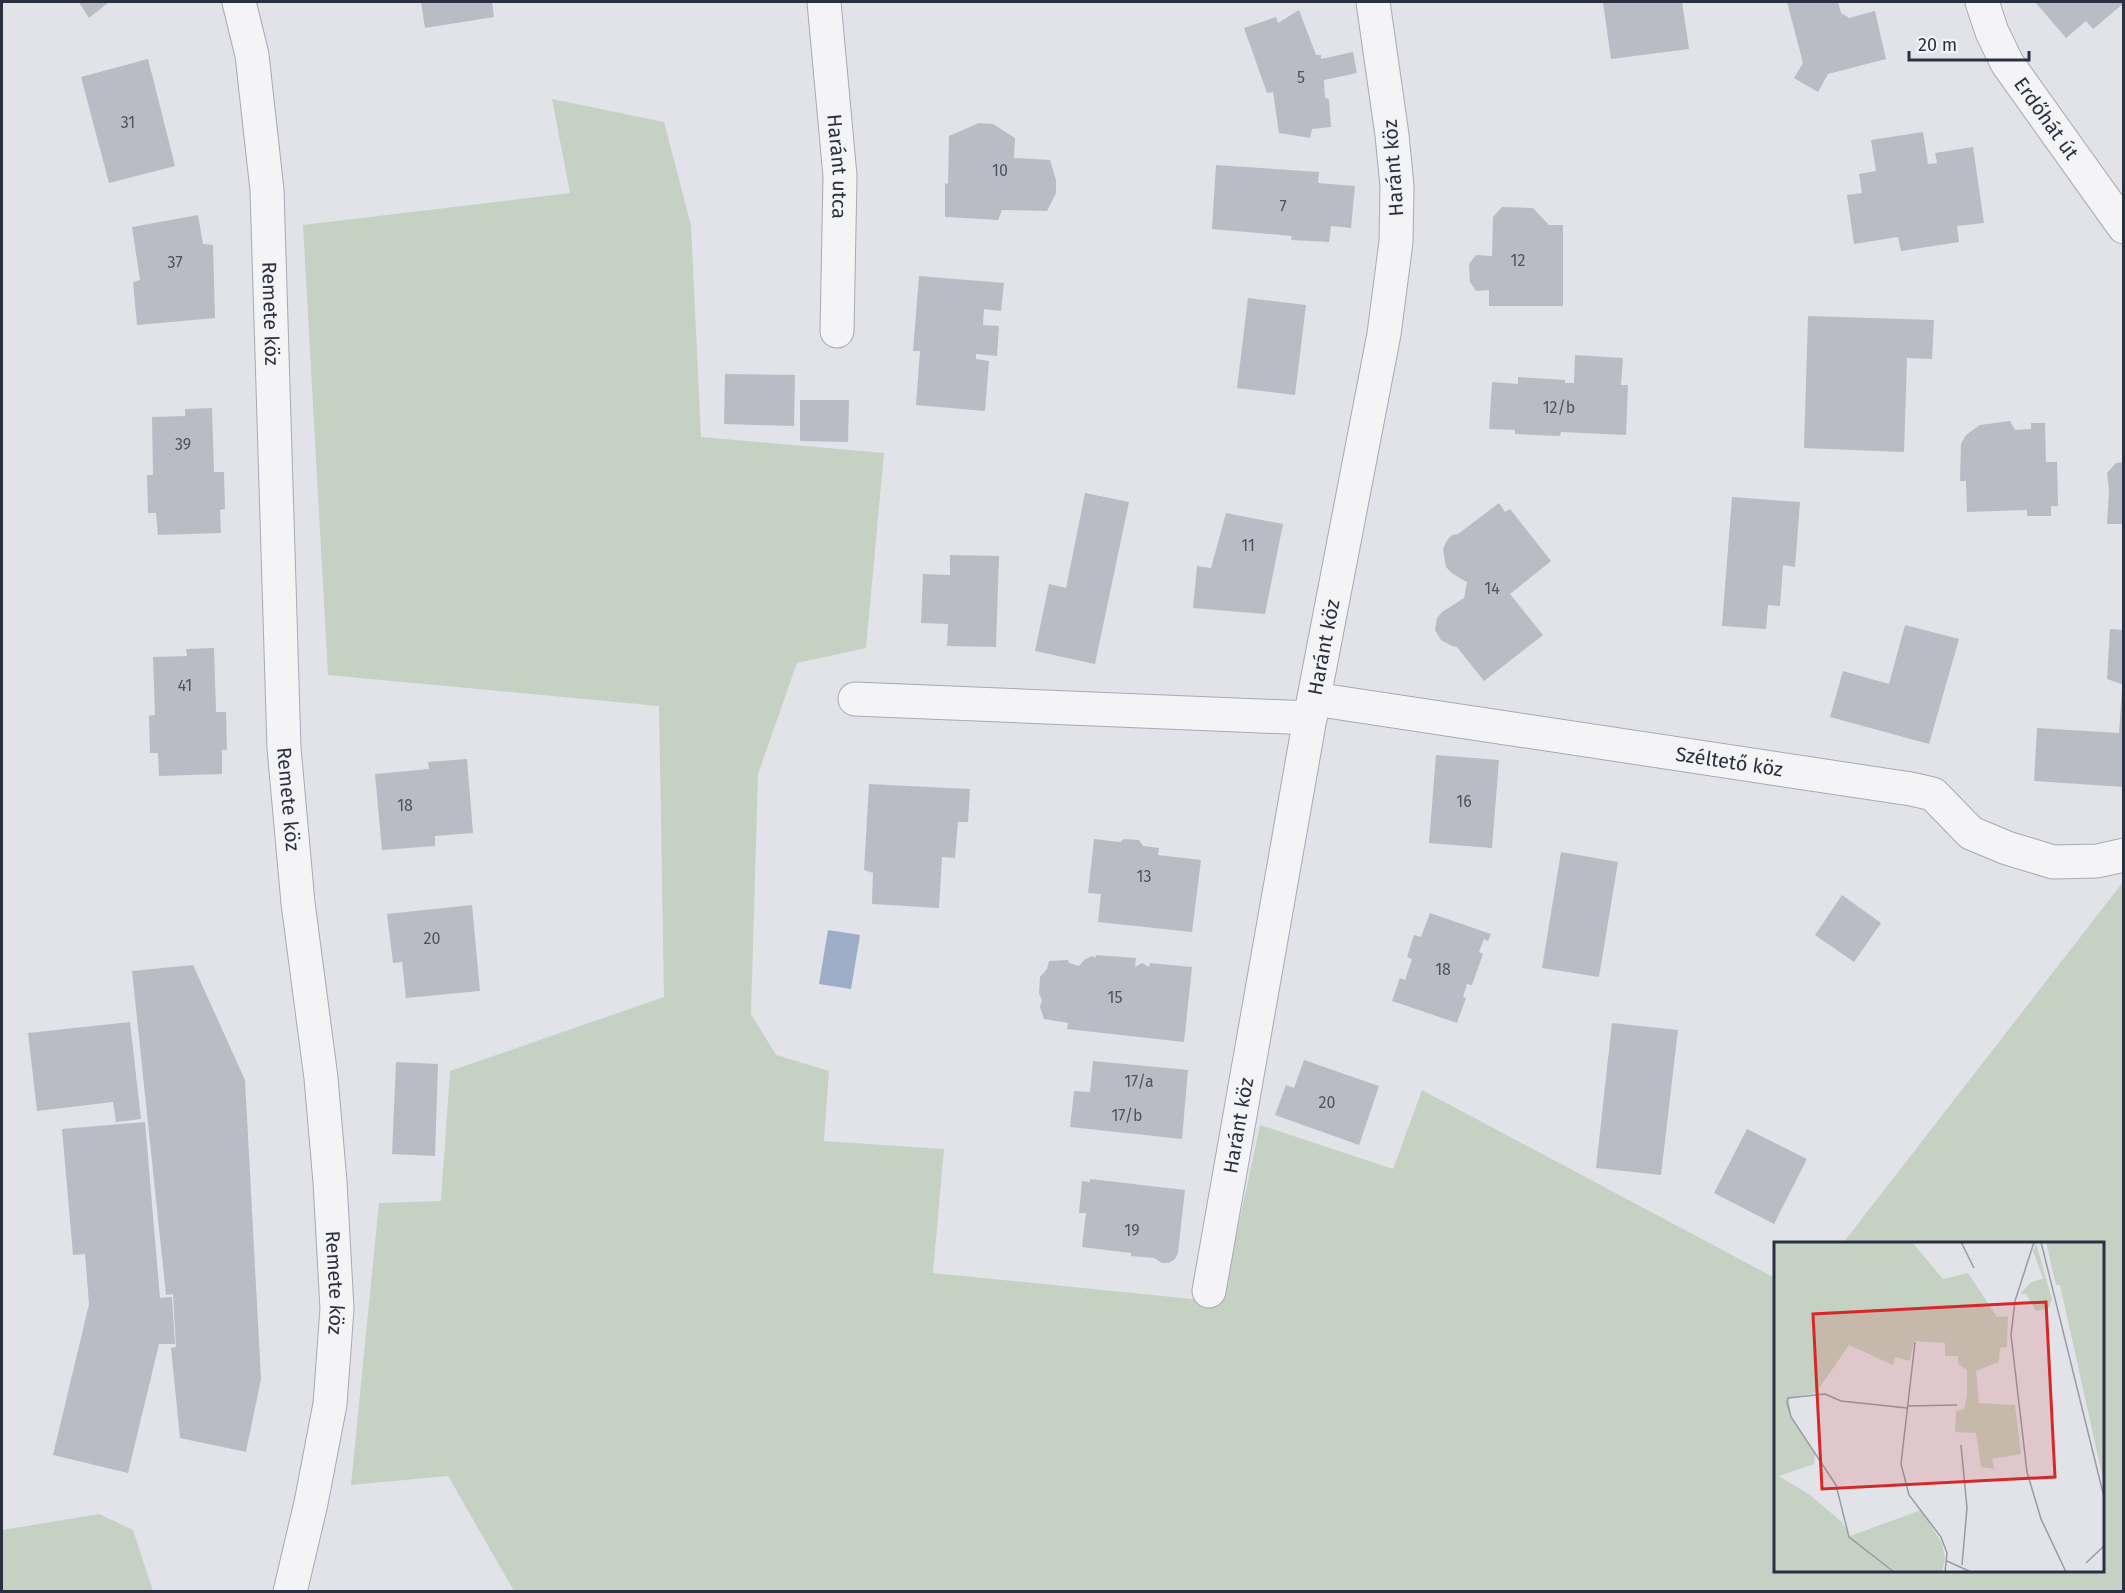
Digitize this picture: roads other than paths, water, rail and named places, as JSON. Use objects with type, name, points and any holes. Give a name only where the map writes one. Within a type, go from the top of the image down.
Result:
[{"type":"street","name":"Remete köz","points":[[239,2],[252,55],[267,190],[284,748],[298,903],[321,1078],[337,1309],[330,1404],[311,1503],[290,1592]]},
{"type":"street","name":"Haránt utca","points":[[824,2],[840,176],[837,331]]},
{"type":"street","name":"Haránt köz","points":[[1209,1291],[1312,709],[1384,334],[1396,243],[1393,145],[1373,2]]},
{"type":"street","name":"Erdőhát út","points":[[1982,2],[1992,32],[2007,63],[2124,227]]},
{"type":"street","name":"Széltető köz","points":[[855,699],[1312,709],[1911,789],[1933,794],[1971,833],[2007,849],[2054,862],[2097,861],[2124,855]]},
{"type":"water","points":[[828,930],[860,935],[851,989],[819,984]]}]
